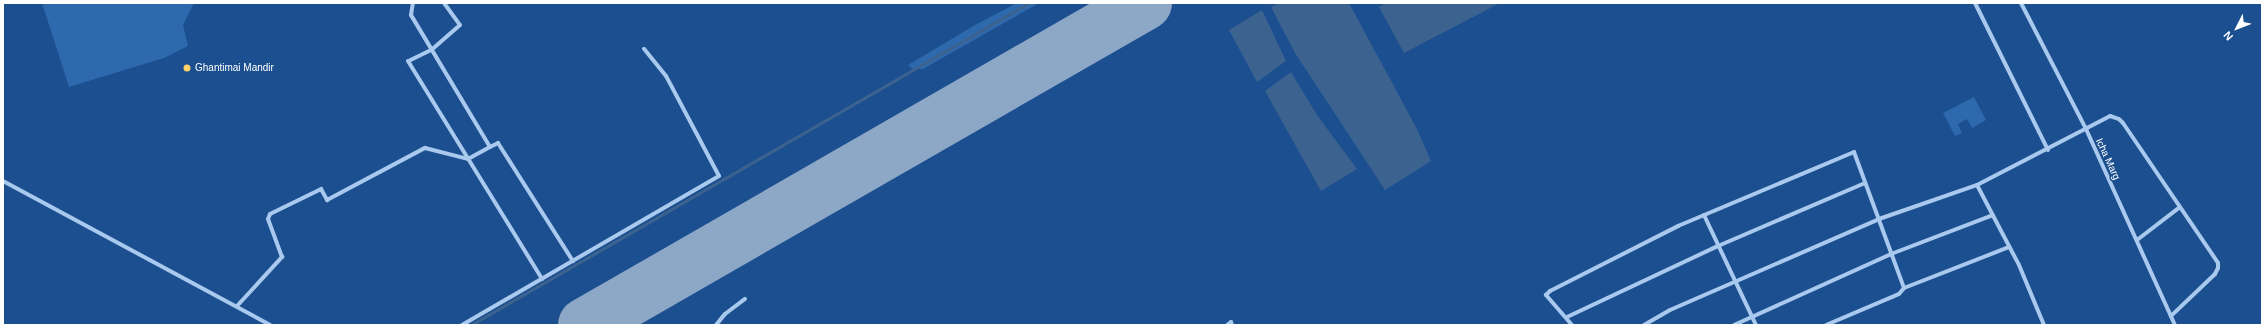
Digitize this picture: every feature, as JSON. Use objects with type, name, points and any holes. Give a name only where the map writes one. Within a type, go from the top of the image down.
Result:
[{"type":"street","points":[[413,3],[411,15],[490,147]]},
{"type":"street","points":[[444,3],[460,25],[432,50],[408,61],[542,279]]},
{"type":"street","points":[[1975,3],[2048,150]]},
{"type":"street","name":"Icha Marg","points":[[2021,3],[2086,129],[2175,325]]},
{"type":"street","points":[[462,325],[719,176],[666,76],[644,49]]},
{"type":"street","points":[[1644,325],[1670,310],[1879,219],[1977,185],[2048,150],[2106,117],[2115,117],[2119,119],[2215,257],[2218,268],[2171,316]]},
{"type":"street","points":[[237,306],[282,257],[268,219],[270,214],[321,189],[327,200],[425,148],[468,159],[498,143],[573,261]]},
{"type":"street","points":[[1572,325],[1567,317],[1546,295],[1550,291],[1617,255],[1704,215],[1854,152],[1904,288]]},
{"type":"street","points":[[3,181],[270,325]]},
{"type":"street","points":[[1567,317],[1718,246],[1865,183]]},
{"type":"street","points":[[1977,185],[2019,264],[2044,325]]},
{"type":"street","points":[[2137,240],[2180,207]]},
{"type":"street","points":[[1704,215],[1756,325]]},
{"type":"street","points":[[1734,325],[1891,254],[1992,215]]},
{"type":"street","points":[[1826,325],[1899,294],[1904,288],[2010,247]]},
{"type":"street","points":[[716,325],[725,314],[745,299]]},
{"type":"street","points":[[1227,325],[1231,322],[1232,325]]},
{"type":"shaded area","points":[[42,3],[194,3],[183,25],[188,46],[164,58],[69,87]]},
{"type":"shaded area","points":[[1017,3],[1039,3],[923,69],[913,69],[908,65],[975,25]]},
{"type":"shaded area","points":[[1279,3],[1349,3],[1417,129],[1431,161],[1385,190],[1295,53],[1271,7]]},
{"type":"shaded area","points":[[1386,3],[1500,3],[1404,53],[1379,7]]},
{"type":"shaded area","points":[[1262,10],[1286,61],[1257,82],[1229,30]]},
{"type":"shaded area","points":[[1291,72],[1317,115],[1357,169],[1321,191],[1265,91]]},
{"type":"shaded area","points":[[1974,97],[1986,120],[1972,128],[1967,119],[1958,124],[1962,133],[1955,136],[1943,113]]},
{"type":"waterway","points":[[471,325],[1029,3]]},
{"type":"runway","points":[[585,325],[1145,3]]},
{"type":"place","name":"Ghantimai Mandir","points":[[187,68]]}]
